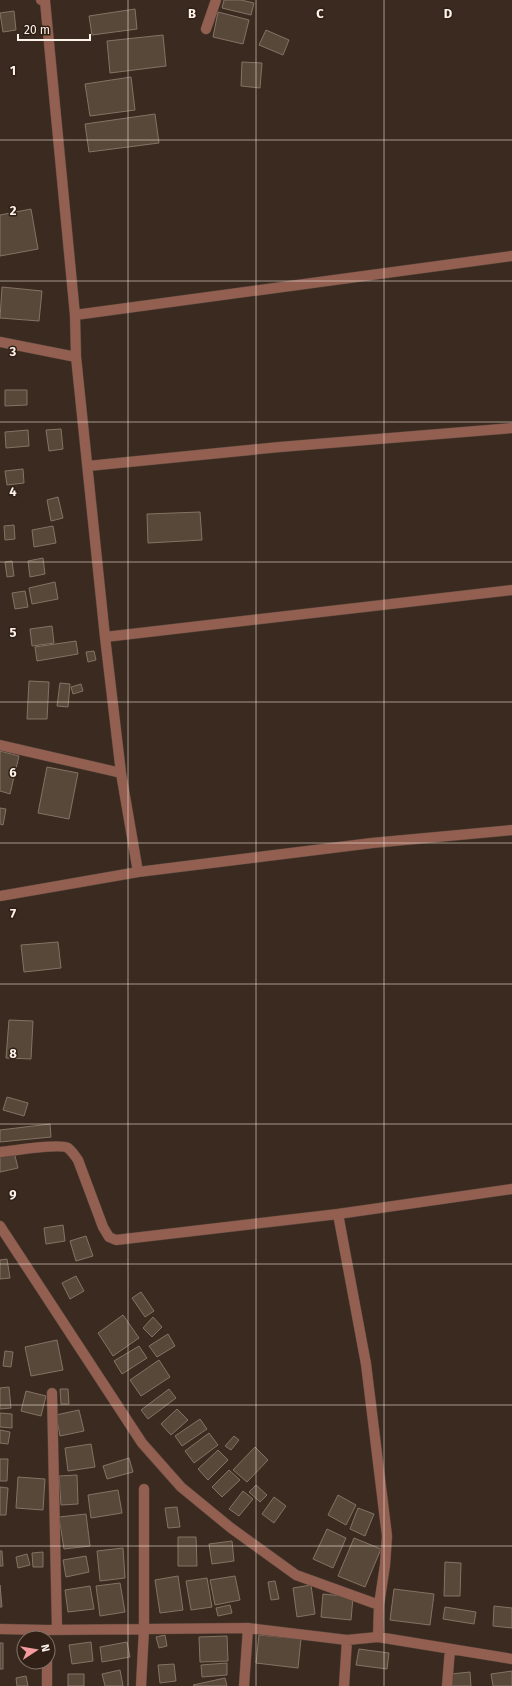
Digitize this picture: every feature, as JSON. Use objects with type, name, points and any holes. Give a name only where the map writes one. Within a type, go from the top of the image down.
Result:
[{"type":"street","points":[[43,0],[75,315],[76,357],[105,637],[121,773],[138,872]]},
{"type":"street","points":[[206,29],[216,0]]},
{"type":"street","points":[[75,315],[512,256]]},
{"type":"street","points":[[0,342],[76,357]]},
{"type":"street","points":[[88,466],[280,447],[512,428]]},
{"type":"street","points":[[105,637],[512,590]]},
{"type":"street","points":[[0,745],[121,773]]},
{"type":"street","points":[[0,896],[138,872],[372,843],[512,830]]},
{"type":"street","points":[[0,1152],[57,1146],[67,1147],[74,1153],[78,1160],[103,1227],[109,1237],[116,1240],[338,1214],[512,1189]]},
{"type":"street","points":[[338,1214],[366,1364],[387,1536],[385,1565],[379,1605],[378,1637]]},
{"type":"street","points":[[0,1226],[142,1443],[181,1487],[231,1528],[296,1575],[379,1605]]},
{"type":"street","points":[[50,1630],[52,1393]]},
{"type":"street","points":[[141,1686],[144,1629],[144,1489]]},
{"type":"street","points":[[56,1633],[144,1629],[248,1628],[347,1640],[378,1637],[512,1659]]},
{"type":"street","points":[[244,1686],[248,1628]]},
{"type":"street","points":[[0,1629],[16,1630]]},
{"type":"street","points":[[344,1686],[347,1640]]},
{"type":"street","points":[[447,1686],[450,1650]]},
{"type":"street","points":[[46,1670],[47,1686]]},
{"type":"building","points":[[224,0],[241,0],[254,3],[251,15],[222,8]]},
{"type":"building","points":[[135,9],[137,29],[92,35],[89,16]]},
{"type":"building","points":[[14,11],[16,30],[3,32],[0,13]]},
{"type":"building","points":[[218,12],[249,20],[243,44],[213,37]]},
{"type":"building","points":[[266,30],[289,40],[283,55],[259,45]]},
{"type":"building","points":[[163,35],[166,66],[110,73],[107,41]]},
{"type":"building","points":[[242,62],[262,63],[260,88],[241,86]]},
{"type":"building","points":[[131,77],[135,110],[90,116],[85,84]]},
{"type":"building","points":[[155,114],[159,143],[89,152],[85,124]]},
{"type":"building","points":[[31,209],[38,249],[0,256],[0,215]]},
{"type":"building","points":[[2,287],[42,291],[39,321],[0,318]]},
{"type":"building","points":[[5,390],[27,390],[27,405],[5,406]]},
{"type":"building","points":[[61,429],[63,449],[49,451],[46,430]]},
{"type":"building","points":[[28,430],[29,446],[6,448],[5,432]]},
{"type":"building","points":[[23,469],[24,483],[7,485],[5,471]]},
{"type":"building","points":[[58,497],[63,518],[51,521],[47,500]]},
{"type":"building","points":[[200,512],[202,540],[148,543],[147,514]]},
{"type":"building","points":[[14,525],[15,539],[5,540],[4,526]]},
{"type":"building","points":[[53,526],[56,543],[34,547],[32,530]]},
{"type":"building","points":[[43,558],[45,574],[30,577],[28,561]]},
{"type":"building","points":[[12,561],[14,576],[7,577],[5,562]]},
{"type":"building","points":[[55,582],[58,599],[32,604],[29,588]]},
{"type":"building","points":[[25,591],[28,607],[15,609],[12,593]]},
{"type":"building","points":[[52,626],[54,643],[32,646],[30,629]]},
{"type":"building","points":[[76,641],[78,654],[37,661],[35,647]]},
{"type":"building","points":[[94,651],[96,660],[88,662],[86,652]]},
{"type":"building","points":[[29,681],[49,682],[47,719],[27,719]]},
{"type":"building","points":[[60,683],[70,684],[68,707],[57,706]]},
{"type":"building","points":[[81,684],[83,691],[73,694],[71,687]]},
{"type":"building","points":[[0,751],[19,756],[10,794],[0,791]]},
{"type":"building","points":[[47,767],[78,773],[69,819],[38,813]]},
{"type":"building","points":[[0,808],[6,809],[3,825],[0,824]]},
{"type":"building","points":[[58,942],[61,968],[24,972],[21,945]]},
{"type":"building","points":[[9,1020],[33,1021],[31,1059],[6,1058]]},
{"type":"building","points":[[7,1097],[28,1103],[24,1116],[3,1110]]},
{"type":"building","points":[[50,1124],[51,1137],[0,1142],[0,1130]]},
{"type":"building","points":[[14,1152],[18,1168],[0,1172],[0,1156]]},
{"type":"building","points":[[63,1225],[65,1241],[46,1244],[44,1228]]},
{"type":"building","points":[[86,1236],[93,1256],[76,1261],[70,1241]]},
{"type":"building","points":[[7,1259],[10,1278],[0,1279],[0,1260]]},
{"type":"building","points":[[76,1276],[84,1291],[70,1299],[62,1283]]},
{"type":"building","points":[[141,1292],[154,1311],[145,1317],[132,1298]]},
{"type":"building","points":[[123,1315],[139,1338],[113,1356],[98,1333]]},
{"type":"building","points":[[153,1317],[162,1327],[152,1337],[143,1328]]},
{"type":"building","points":[[168,1334],[175,1346],[157,1357],[149,1346]]},
{"type":"building","points":[[57,1340],[63,1370],[31,1376],[25,1347]]},
{"type":"building","points":[[139,1346],[147,1358],[122,1374],[114,1361]]},
{"type":"building","points":[[5,1351],[13,1352],[11,1367],[3,1366]]},
{"type":"building","points":[[159,1360],[170,1377],[141,1396],[130,1380]]},
{"type":"building","points":[[9,1387],[11,1408],[0,1409],[0,1388]]},
{"type":"building","points":[[60,1389],[68,1389],[69,1404],[61,1404]]},
{"type":"building","points":[[169,1389],[176,1398],[148,1419],[141,1410]]},
{"type":"building","points":[[26,1391],[46,1396],[41,1416],[21,1411]]},
{"type":"building","points":[[177,1409],[188,1420],[171,1435],[161,1424]]},
{"type":"building","points":[[79,1410],[84,1431],[60,1436],[56,1415]]},
{"type":"building","points":[[0,1413],[12,1414],[12,1428],[0,1427]]},
{"type":"building","points":[[200,1419],[207,1429],[182,1446],[175,1436]]},
{"type":"building","points":[[0,1430],[10,1432],[8,1444],[0,1443]]},
{"type":"building","points":[[209,1433],[218,1445],[194,1463],[185,1451]]},
{"type":"building","points":[[234,1436],[239,1440],[231,1450],[225,1446]]},
{"type":"building","points":[[91,1444],[95,1467],[68,1471],[65,1448]]},
{"type":"building","points":[[255,1447],[268,1460],[247,1482],[233,1470]]},
{"type":"building","points":[[218,1450],[228,1460],[208,1480],[198,1469]]},
{"type":"building","points":[[129,1458],[133,1472],[107,1479],[103,1466]]},
{"type":"building","points":[[0,1459],[8,1459],[7,1481],[0,1481]]},
{"type":"building","points":[[229,1470],[240,1480],[222,1497],[212,1487]]},
{"type":"building","points":[[77,1475],[78,1504],[61,1505],[59,1476]]},
{"type":"building","points":[[18,1477],[45,1479],[43,1510],[16,1508]]},
{"type":"building","points":[[256,1485],[267,1495],[260,1502],[249,1492]]},
{"type":"building","points":[[0,1487],[8,1488],[6,1515],[0,1515]]},
{"type":"building","points":[[118,1490],[122,1513],[91,1518],[88,1495]]},
{"type":"building","points":[[243,1491],[253,1499],[239,1516],[229,1509]]},
{"type":"building","points":[[338,1495],[356,1505],[346,1525],[328,1515]]},
{"type":"building","points":[[274,1497],[286,1506],[274,1523],[262,1514]]},
{"type":"building","points":[[177,1507],[180,1527],[168,1528],[165,1508]]},
{"type":"building","points":[[358,1508],[374,1514],[365,1536],[350,1529]]},
{"type":"building","points":[[86,1514],[90,1546],[64,1549],[59,1517]]},
{"type":"building","points":[[327,1529],[346,1538],[333,1568],[313,1559]]},
{"type":"building","points":[[178,1537],[196,1537],[197,1566],[178,1566]]},
{"type":"building","points":[[354,1538],[381,1549],[365,1587],[338,1576]]},
{"type":"building","points":[[232,1541],[234,1561],[212,1564],[209,1544]]},
{"type":"building","points":[[123,1548],[125,1578],[100,1581],[97,1551]]},
{"type":"building","points":[[0,1551],[2,1551],[3,1566],[0,1566]]},
{"type":"building","points":[[43,1552],[43,1567],[33,1567],[32,1553]]},
{"type":"building","points":[[27,1554],[30,1565],[18,1568],[16,1557]]},
{"type":"building","points":[[86,1556],[89,1572],[66,1577],[63,1560]]},
{"type":"building","points":[[445,1562],[461,1563],[460,1596],[444,1596]]},
{"type":"building","points":[[178,1576],[183,1610],[160,1613],[155,1580]]},
{"type":"building","points":[[235,1576],[240,1600],[215,1605],[210,1580]]},
{"type":"building","points":[[207,1578],[212,1607],[191,1610],[186,1581]]},
{"type":"building","points":[[275,1581],[279,1599],[271,1600],[268,1582]]},
{"type":"building","points":[[120,1583],[125,1612],[100,1616],[96,1586]]},
{"type":"building","points":[[0,1585],[2,1607],[0,1607]]},
{"type":"building","points":[[311,1585],[315,1614],[297,1617],[293,1588]]},
{"type":"building","points":[[90,1586],[94,1609],[68,1612],[65,1590]]},
{"type":"building","points":[[394,1589],[434,1594],[430,1625],[390,1620]]},
{"type":"building","points":[[323,1594],[353,1597],[351,1620],[321,1617]]},
{"type":"building","points":[[230,1605],[232,1613],[218,1616],[216,1608]]},
{"type":"building","points":[[494,1606],[512,1608],[512,1628],[493,1626]]},
{"type":"building","points":[[445,1607],[476,1612],[474,1624],[443,1619]]},
{"type":"building","points":[[165,1635],[167,1646],[159,1648],[156,1637]]},
{"type":"building","points":[[259,1635],[301,1639],[298,1668],[256,1663]]},
{"type":"building","points":[[227,1636],[228,1661],[200,1662],[199,1637]]},
{"type":"building","points":[[91,1642],[93,1661],[72,1664],[69,1645]]},
{"type":"building","points":[[127,1642],[130,1657],[102,1662],[100,1647]]},
{"type":"building","points":[[0,1643],[3,1643],[3,1669],[0,1669]]},
{"type":"building","points":[[359,1649],[389,1653],[387,1669],[356,1665]]},
{"type":"building","points":[[227,1663],[227,1675],[202,1677],[201,1665]]},
{"type":"building","points":[[174,1664],[176,1681],[160,1683],[158,1665]]},
{"type":"building","points":[[120,1670],[123,1686],[105,1686],[102,1674]]},
{"type":"building","points":[[512,1671],[512,1686],[493,1686],[491,1674]]},
{"type":"building","points":[[470,1672],[471,1686],[452,1686],[451,1674]]},
{"type":"building","points":[[68,1674],[84,1674],[84,1686],[68,1686]]},
{"type":"building","points":[[26,1676],[28,1686],[17,1686],[16,1678]]},
{"type":"building","points":[[225,1678],[227,1686],[193,1685]]}]
